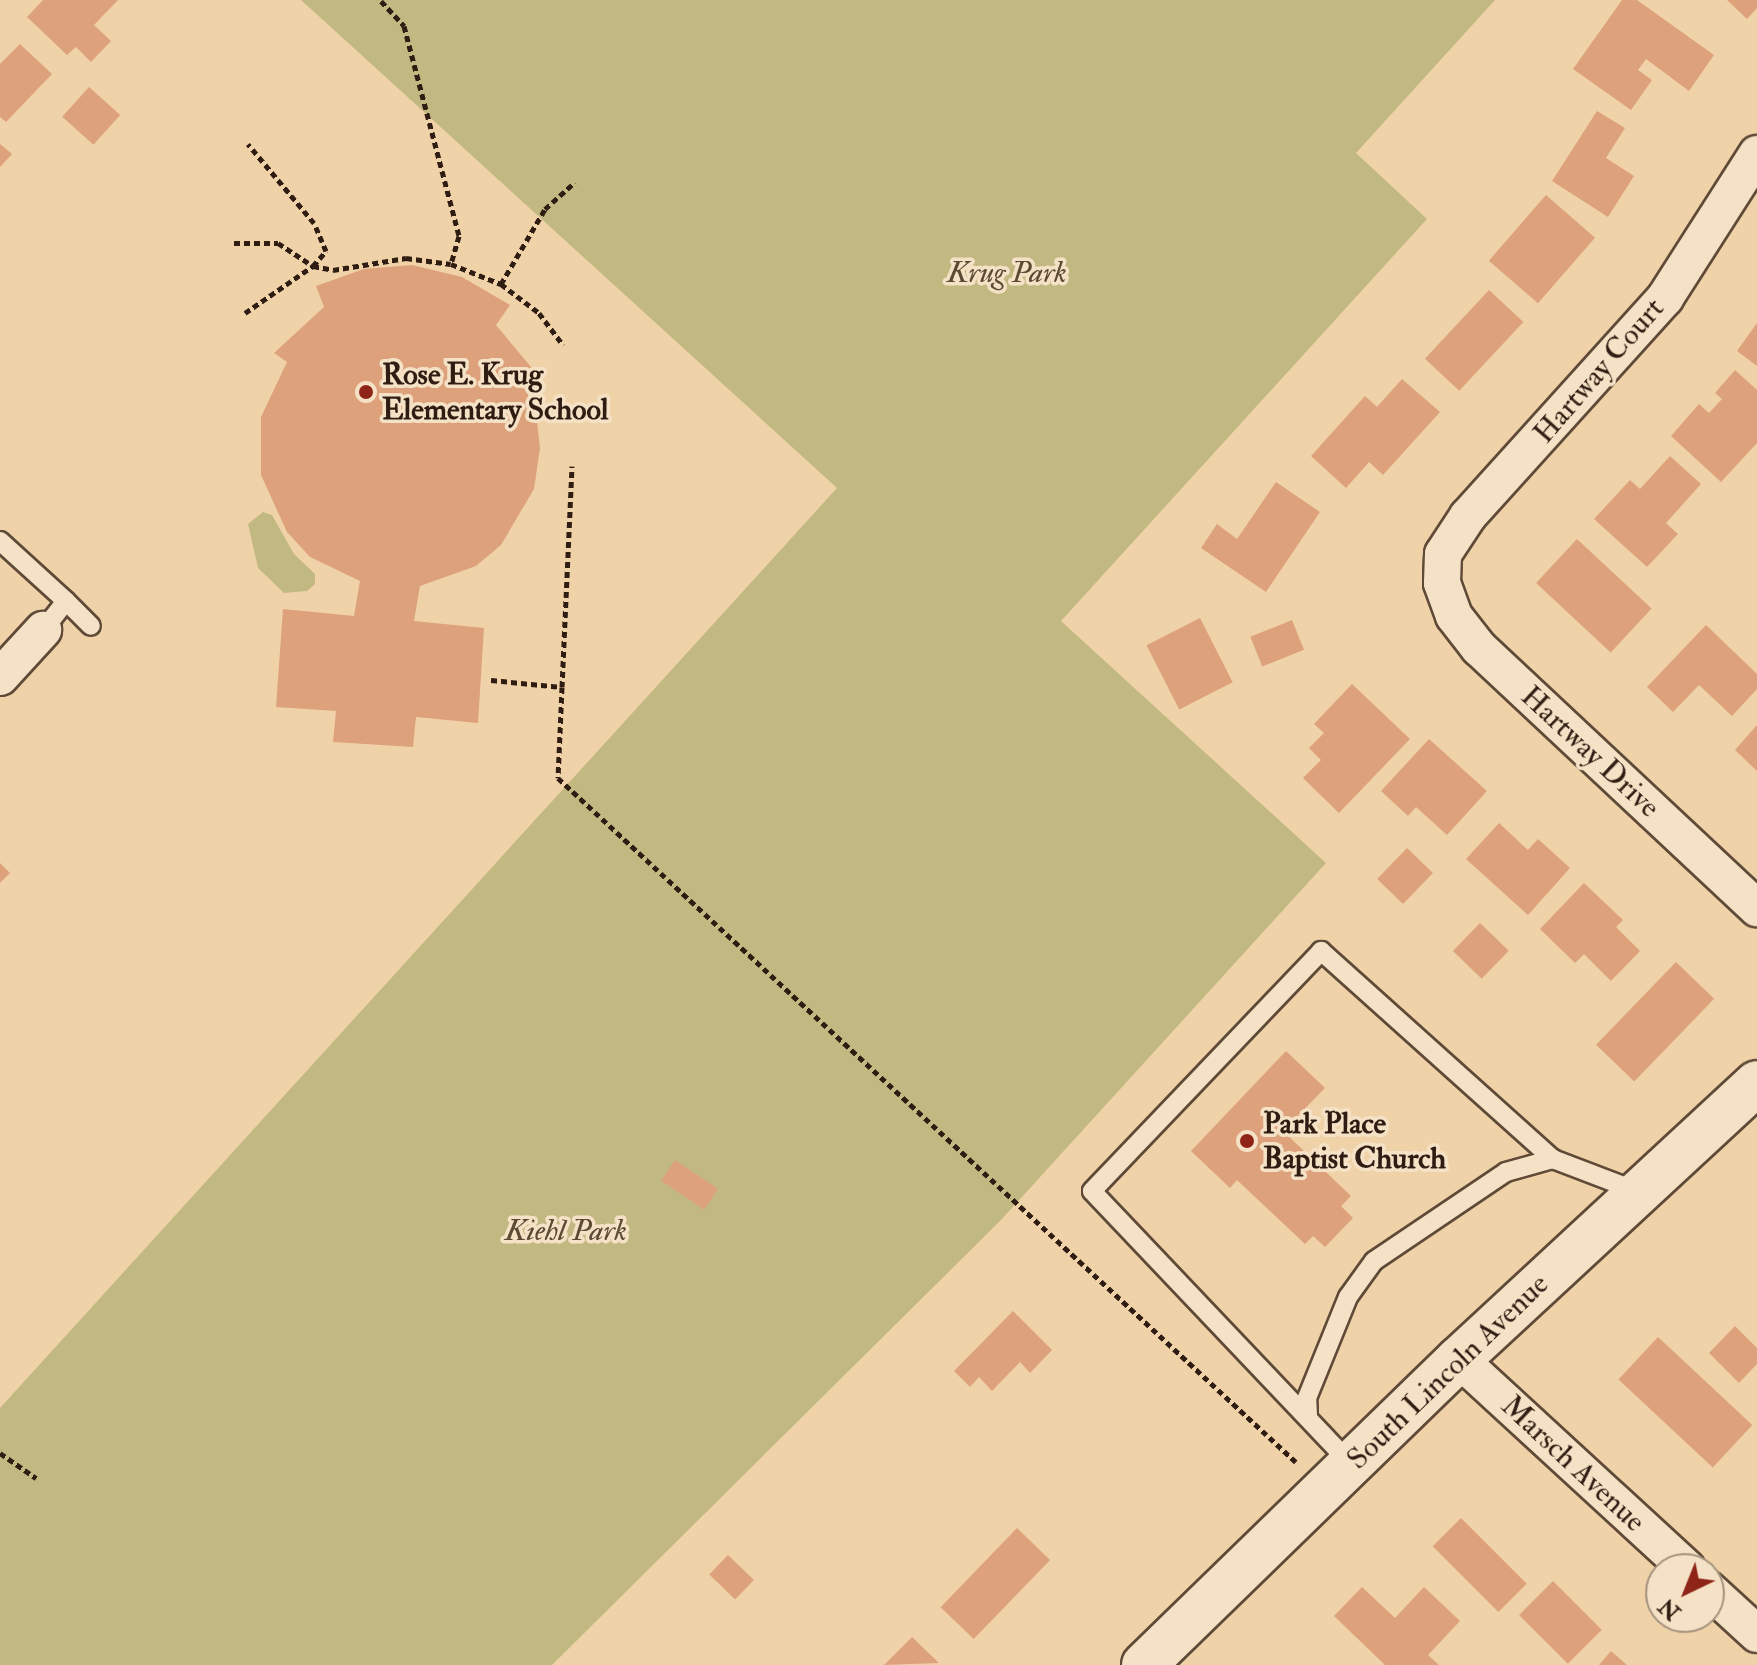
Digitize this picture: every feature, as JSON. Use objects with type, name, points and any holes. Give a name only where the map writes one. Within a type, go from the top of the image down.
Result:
[{"type":"street","name":"Hartway Court","points":[[1442,583],[1443,554],[1468,516],[1665,298],[1757,154]]},
{"type":"street","name":"Hartway Drive","points":[[1442,583],[1454,616],[1479,648],[1757,908]]},
{"type":"street","points":[[0,677],[43,630]]},
{"type":"street","name":"South Lincoln Avenue","points":[[1144,1665],[1459,1359],[1757,1083]]},
{"type":"street","name":"Marsch Avenue","points":[[1459,1359],[1670,1553]]},
{"type":"street","points":[[1725,1605],[1757,1634]]},
{"type":"lane","points":[[0,541],[91,626]]},
{"type":"lane","points":[[43,630],[66,601]]},
{"type":"lane","points":[[1351,1464],[1308,1415],[1092,1191],[1321,951],[1553,1159],[1639,1192]]},
{"type":"lane","points":[[1308,1415],[1307,1398],[1342,1311],[1374,1261],[1506,1172],[1553,1159]]},
{"type":"path","points":[[381,1],[404,26],[459,236],[451,264]]},
{"type":"path","points":[[245,313],[313,266],[326,251],[314,223],[248,144]]},
{"type":"path","points":[[501,284],[545,209],[575,182]]},
{"type":"path","points":[[234,243],[278,243],[313,266],[333,270],[406,258],[451,264],[501,284],[539,313],[563,345]]},
{"type":"path","points":[[572,466],[558,778],[1296,1462]]},
{"type":"path","points":[[491,680],[562,687]]},
{"type":"path","points":[[0,1453],[36,1478]]},
{"type":"green space","points":[[301,0],[1495,0],[1356,153],[1427,219],[1061,621],[1326,863],[1001,1220],[552,1665],[0,1665],[0,1408],[837,488]]},
{"type":"green space","points":[[263,512],[272,515],[294,554],[315,574],[315,584],[307,591],[284,593],[258,568],[248,524]]},
{"type":"building","points":[[43,0],[118,0],[94,25],[111,41],[91,62],[76,47],[67,55],[27,17]]},
{"type":"building","points":[[1622,0],[1637,0],[1714,55],[1689,91],[1646,59],[1638,70],[1652,80],[1631,110],[1573,69]]},
{"type":"building","points":[[1727,0],[1757,0],[1757,8],[1747,19]]},
{"type":"building","points":[[20,44],[52,74],[6,122],[0,117],[0,64]]},
{"type":"building","points":[[89,87],[120,115],[93,145],[62,117]]},
{"type":"building","points":[[1597,111],[1625,128],[1606,158],[1634,176],[1608,217],[1552,181]]},
{"type":"building","points":[[0,144],[12,154],[0,167]]},
{"type":"building","points":[[1546,195],[1595,238],[1538,303],[1489,261]]},
{"type":"building","points":[[412,265],[462,277],[510,305],[496,325],[536,373],[524,382],[536,412],[540,448],[534,489],[501,545],[476,566],[420,586],[414,621],[484,628],[478,723],[416,717],[413,747],[333,742],[336,711],[276,707],[283,609],[354,616],[360,581],[310,557],[287,532],[261,475],[261,417],[287,362],[274,353],[324,307],[316,286],[364,269]]},
{"type":"building","points":[[1489,290],[1523,322],[1459,391],[1425,359]]},
{"type":"building","points":[[1757,323],[1757,366],[1737,351]]},
{"type":"building","points":[[1735,370],[1757,390],[1757,443],[1721,482],[1671,436],[1699,404],[1709,413],[1722,399],[1715,393]]},
{"type":"building","points":[[1402,379],[1440,412],[1383,475],[1369,462],[1346,488],[1311,456],[1365,396],[1377,407]]},
{"type":"building","points":[[1670,456],[1701,484],[1666,523],[1678,534],[1647,567],[1594,519],[1630,480],[1640,489]]},
{"type":"building","points":[[1276,482],[1320,512],[1266,592],[1201,548],[1217,524],[1237,539]]},
{"type":"building","points":[[1577,539],[1652,609],[1611,652],[1536,583]]},
{"type":"building","points":[[1200,618],[1233,682],[1179,709],[1147,645]]},
{"type":"building","points":[[1292,620],[1304,650],[1262,667],[1250,637]]},
{"type":"building","points":[[1706,625],[1757,674],[1757,689],[1732,716],[1699,685],[1673,712],[1647,687]]},
{"type":"building","points":[[1352,684],[1410,739],[1339,813],[1303,778],[1321,760],[1309,748],[1324,733],[1314,724]]},
{"type":"building","points":[[1757,725],[1757,771],[1735,750]]},
{"type":"building","points":[[1429,739],[1487,791],[1447,835],[1416,807],[1408,816],[1381,791]]},
{"type":"building","points":[[1499,823],[1528,850],[1538,839],[1570,868],[1528,915],[1466,859]]},
{"type":"building","points":[[1407,848],[1433,873],[1403,904],[1377,879]]},
{"type":"building","points":[[0,863],[10,873],[0,883]]},
{"type":"building","points":[[1584,883],[1623,920],[1616,927],[1640,951],[1611,981],[1584,954],[1575,963],[1540,929]]},
{"type":"building","points":[[1480,923],[1509,951],[1482,979],[1453,951]]},
{"type":"building","points":[[1676,962],[1714,999],[1634,1082],[1596,1045]]},
{"type":"building","name":"Park Place Baptist Church","points":[[1286,1051],[1325,1088],[1283,1131],[1351,1196],[1341,1206],[1353,1218],[1325,1247],[1313,1236],[1305,1244],[1237,1180],[1230,1188],[1191,1151]]},
{"type":"building","points":[[675,1160],[718,1189],[704,1210],[661,1181]]},
{"type":"building","points":[[1013,1311],[1052,1350],[1030,1373],[1020,1362],[992,1391],[979,1377],[970,1387],[954,1371]]},
{"type":"building","points":[[1735,1326],[1757,1348],[1757,1364],[1739,1383],[1709,1353]]},
{"type":"building","points":[[1658,1337],[1752,1425],[1713,1467],[1618,1379]]},
{"type":"building","points":[[1461,1518],[1527,1584],[1498,1612],[1433,1546]]},
{"type":"building","points":[[1017,1528],[1050,1560],[974,1639],[941,1607]]},
{"type":"building","points":[[728,1555],[754,1580],[735,1599],[709,1574]]},
{"type":"building","points":[[1553,1581],[1602,1630],[1568,1664],[1519,1615]]},
{"type":"building","points":[[1362,1587],[1395,1618],[1424,1587],[1460,1621],[1428,1655],[1439,1665],[1385,1665],[1334,1616]]},
{"type":"building","points":[[912,1637],[939,1663],[884,1665]]},
{"type":"building","points":[[1611,1651],[1627,1665],[1599,1665]]},
{"type":"place","name":"Rose E. Krug Elementary School","points":[[366,392]]},
{"type":"place","name":"Park Place Baptist Church","points":[[1247,1141]]},
{"type":"park label","name":"Krug Park","points":[[1007,273]]},
{"type":"park label","name":"Kiehl Park","points":[[566,1231]]}]
